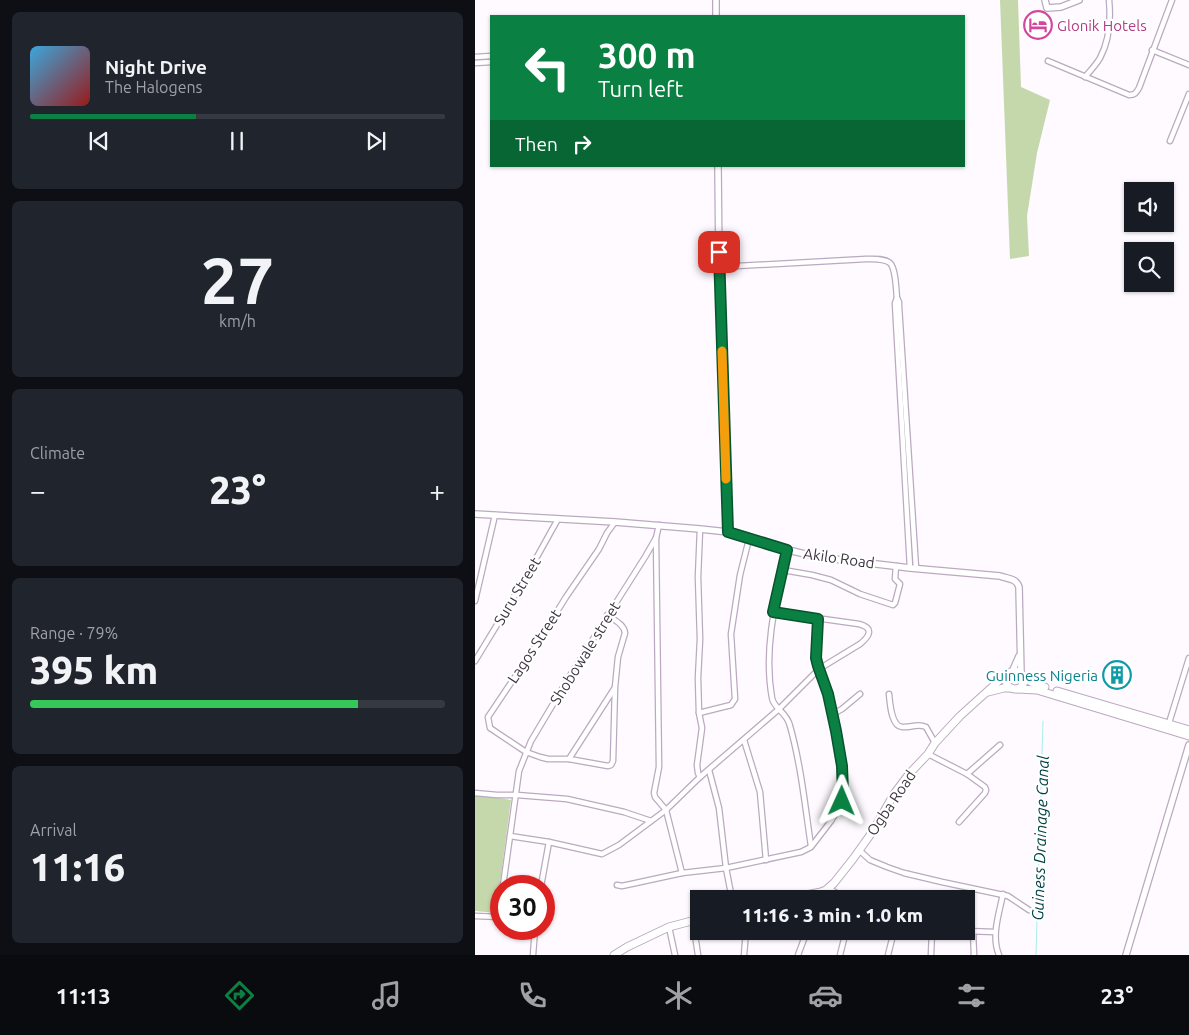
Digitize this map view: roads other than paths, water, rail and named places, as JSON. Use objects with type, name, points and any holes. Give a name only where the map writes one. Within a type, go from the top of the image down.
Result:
[{"type":"main road","points":[[1022,676],[1023,684],[1014,689],[1006,683],[1008,674],[1017,672],[1033,684],[1189,730]]},
{"type":"main road","name":"Ogba Road","points":[[827,889],[842,874],[873,831],[894,794],[935,743],[978,699],[1001,679],[1006,678]]},
{"type":"main road","name":"Ogba Road","points":[[988,692],[1004,688],[1037,690],[1189,736]]},
{"type":"main road","points":[[823,890],[827,889]]},
{"type":"main road","points":[[614,955],[627,951],[669,927],[690,922]]},
{"type":"street","points":[[715,0],[716,15]]},
{"type":"street","points":[[1045,0],[1047,8],[1061,7],[1079,0]]},
{"type":"street","points":[[1085,77],[1099,60],[1105,45],[1110,13],[1109,0]]},
{"type":"street","points":[[1047,61],[1133,95],[1139,88],[1172,0]]},
{"type":"street","points":[[1153,50],[1189,65]]},
{"type":"street","points":[[475,57],[490,56]]},
{"type":"street","points":[[475,63],[490,62]]},
{"type":"street","points":[[1170,141],[1189,94]]},
{"type":"street","points":[[718,167],[719,267],[728,532]]},
{"type":"street","points":[[719,267],[877,259],[890,263],[893,268],[899,302],[898,322],[913,568]]},
{"type":"street","name":"Akilo Road","points":[[475,514],[659,525],[728,532],[771,546],[818,557],[1001,576],[1016,581],[1019,587],[1022,676]]},
{"type":"street","points":[[475,601],[495,515]]},
{"type":"street","name":"Suru Street","points":[[475,661],[558,519]]},
{"type":"street","name":"Lagos Street","points":[[607,615],[625,629],[618,657],[615,687],[613,762],[611,765],[569,759],[548,759],[526,752],[490,728],[488,717],[615,522]]},
{"type":"street","points":[[659,525],[656,538],[659,766],[653,794],[666,810],[682,873]]},
{"type":"street","points":[[700,529],[698,678],[699,713],[702,728],[697,765],[700,777]]},
{"type":"street","name":"Shobowale street","points":[[505,875],[519,771],[526,752],[574,669],[656,538]]},
{"type":"street","points":[[699,713],[731,705],[735,699],[731,628],[740,574],[749,539]]},
{"type":"street","points":[[787,550],[773,612],[768,664],[772,700],[790,724],[802,783],[811,847]]},
{"type":"street","points":[[783,570],[831,580],[859,594],[893,604],[895,603],[900,586],[899,582],[895,579],[896,566]]},
{"type":"street","points":[[510,836],[549,842],[602,854],[619,845],[666,810],[700,777],[779,709],[819,669],[866,639],[869,631],[866,626],[859,624],[773,612]]},
{"type":"street","points":[[617,885],[622,886],[682,873],[726,868],[801,852],[811,847],[831,821],[843,797],[842,766],[833,714],[816,658],[818,619]]},
{"type":"street","name":"Akilo Road","points":[[1012,672],[1021,649]]},
{"type":"street","points":[[1169,723],[1189,658]]},
{"type":"street","points":[[569,759],[615,687]]},
{"type":"street","points":[[833,714],[860,694]]},
{"type":"street","points":[[889,694],[894,720],[898,726],[916,725],[926,727],[935,743]]},
{"type":"street","points":[[744,740],[760,792],[766,860]]},
{"type":"street","points":[[967,774],[1000,745]]},
{"type":"street","points":[[1126,955],[1189,745]]},
{"type":"street","points":[[928,754],[967,774],[983,785],[986,790],[959,822]]},
{"type":"street","points":[[709,770],[719,808],[730,890]]},
{"type":"street","points":[[475,793],[567,799],[624,812],[651,821]]},
{"type":"street","points":[[543,875],[549,842]]},
{"type":"street","points":[[859,850],[870,860],[904,873],[1003,894],[1029,910]]},
{"type":"street","points":[[999,955],[996,948],[995,932],[1003,894]]},
{"type":"street","points":[[475,916],[490,917]]},
{"type":"street","points":[[669,927],[675,955]]},
{"type":"street","points":[[975,931],[995,932]]},
{"type":"street","points":[[533,955],[534,940]]},
{"type":"street","points":[[697,940],[698,955]]},
{"type":"street","points":[[744,955],[746,940]]},
{"type":"street","points":[[798,955],[804,940]]},
{"type":"street","points":[[840,955],[844,940]]},
{"type":"street","points":[[888,955],[892,940]]},
{"type":"street","points":[[931,955],[932,940]]},
{"type":"street","points":[[973,940],[974,955]]},
{"type":"waterway","name":"Guiness Drainage Canal","points":[[1036,955],[1043,721]]},
{"type":"place","name":"Glonik Hotels","points":[[1038,25]]},
{"type":"place","name":"Guinness Nigeria","points":[[1117,675]]}]
